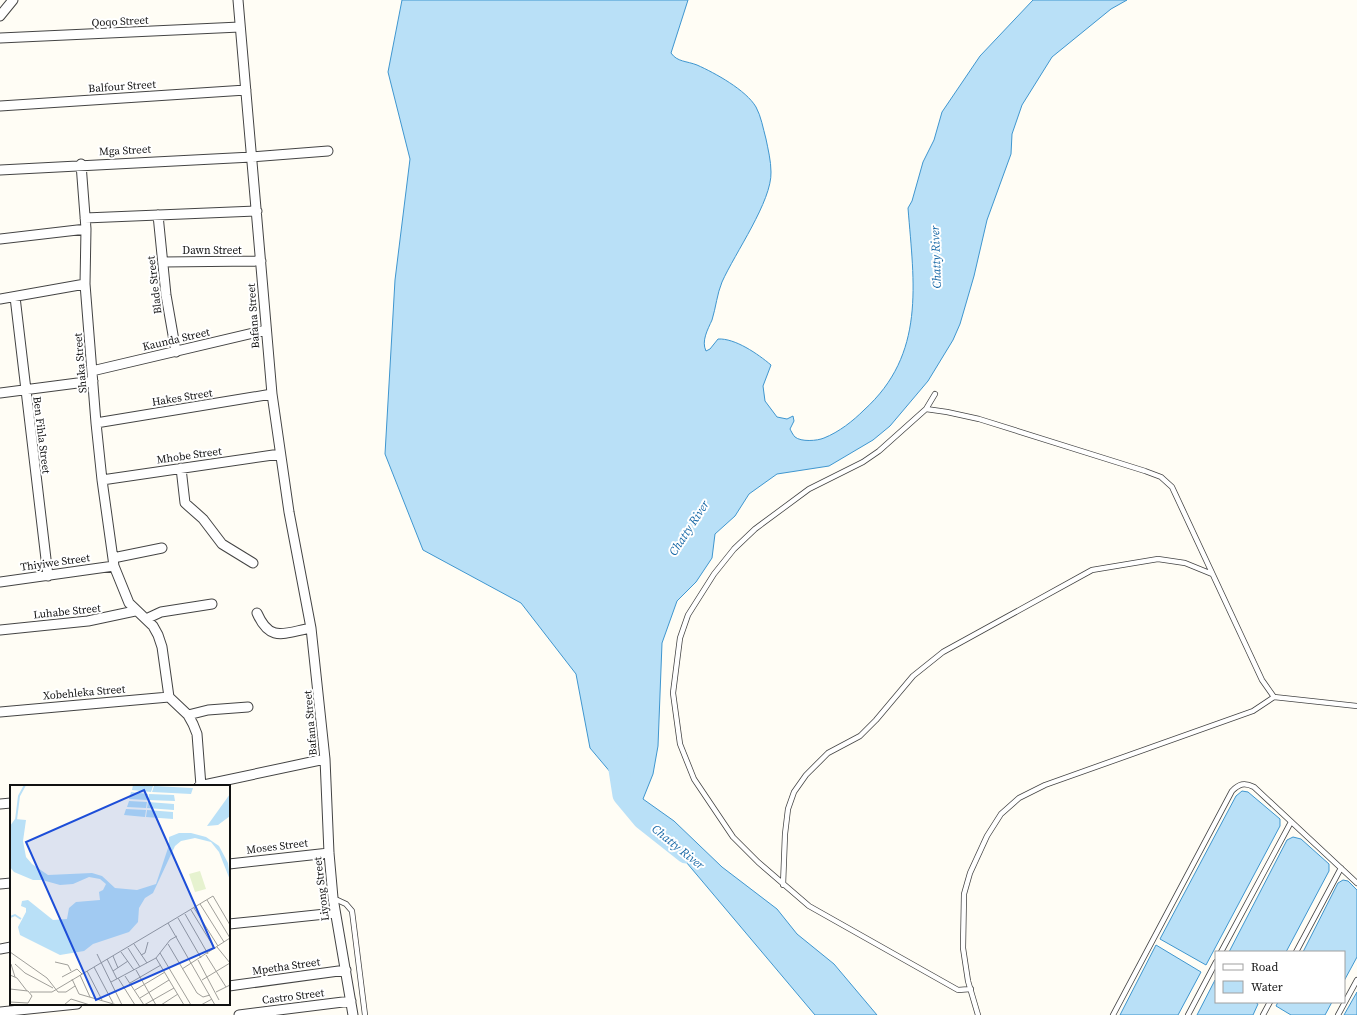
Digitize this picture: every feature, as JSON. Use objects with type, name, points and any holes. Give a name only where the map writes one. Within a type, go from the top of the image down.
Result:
[{"type":"street","points":[[0,16],[13,0]]},
{"type":"street","name":"Bafana Street","points":[[205,785],[326,759],[311,628],[280,454],[272,394],[238,0]]},
{"type":"street","name":"Qoqo Street","points":[[0,38],[240,27]]},
{"type":"street","name":"Balfour Street","points":[[0,106],[246,90]]},
{"type":"street","name":"Mga Street","points":[[0,170],[81,164],[252,157],[328,151]]},
{"type":"street","name":"Shaka Street","points":[[81,164],[86,229],[85,284],[96,423],[102,480],[114,562],[122,590],[135,611],[146,620],[158,635],[162,647],[169,697]]},
{"type":"street","points":[[85,218],[257,211]]},
{"type":"street","name":"Blade Street","points":[[158,215],[166,295],[176,352]]},
{"type":"street","points":[[0,239],[86,229]]},
{"type":"street","name":"Dawn Street","points":[[163,262],[261,261]]},
{"type":"street","points":[[0,299],[85,284]]},
{"type":"street","name":"Ben Fihla Street","points":[[15,297],[48,576]]},
{"type":"street","name":"Kaunda Street","points":[[92,371],[266,330]]},
{"type":"street","points":[[0,393],[93,382]]},
{"type":"street","name":"Hakes Street","points":[[96,423],[272,394]]},
{"type":"street","name":"Mhobe Street","points":[[102,480],[280,454]]},
{"type":"street","points":[[181,468],[185,503],[203,519],[222,544],[253,563]]},
{"type":"street","points":[[114,562],[162,548]]},
{"type":"street","name":"Thiyiwe Street","points":[[0,582],[48,576],[114,562]]},
{"type":"street","points":[[146,620],[161,612],[212,604]]},
{"type":"street","name":"Luhabe Street","points":[[0,630],[88,621],[135,611]]},
{"type":"street","points":[[257,613],[266,630],[271,633],[282,634],[311,628]]},
{"type":"street","points":[[169,697],[188,715],[196,734],[200,785]]},
{"type":"street","name":"Xobehleka Street","points":[[0,712],[169,697]]},
{"type":"street","points":[[188,715],[208,710],[248,707]]},
{"type":"street","name":"Liyong Street","points":[[326,759],[329,853],[333,898],[353,1015]]},
{"type":"street","points":[[0,804],[10,803]]},
{"type":"street","name":"Moses Street","points":[[230,864],[329,853]]},
{"type":"street","points":[[0,884],[10,883]]},
{"type":"street","points":[[230,924],[335,913]]},
{"type":"street","points":[[0,949],[10,948]]},
{"type":"street","name":"Mpetha Street","points":[[230,986],[346,970]]},
{"type":"street","name":"Castro Street","points":[[239,1015],[351,1001]]},
{"type":"street","points":[[0,1012],[67,1005]]},
{"type":"lane","points":[[935,394],[926,409],[879,451],[863,462],[809,489],[750,534],[734,549],[714,574],[688,615],[680,638],[674,693],[680,744],[694,779],[734,837],[783,885],[809,906],[844,924],[903,960],[958,990],[971,990]]},
{"type":"lane","points":[[926,409],[979,419],[1161,477],[1172,487],[1262,680],[1274,697]]},
{"type":"lane","points":[[783,885],[785,834],[788,809],[794,792],[806,775],[828,753],[860,736],[876,720],[913,676],[943,652],[1092,570],[1158,559],[1185,564],[1212,574]]},
{"type":"lane","points":[[978,1015],[971,990],[963,948],[964,894],[970,873],[986,836],[1001,814],[1019,798],[1045,785],[1253,711],[1274,697],[1357,706]]},
{"type":"lane","points":[[1113,1015],[1232,791],[1241,784],[1247,784],[1254,787],[1357,883]]},
{"type":"lane","points":[[1223,951],[1291,822]]},
{"type":"lane","points":[[1297,951],[1340,868]]},
{"type":"lane","points":[[333,898],[346,904],[352,911],[365,1015]]},
{"type":"lane","points":[[1188,1015],[1215,964]]},
{"type":"lane","points":[[1345,1002],[1357,980]]},
{"type":"lane","points":[[1263,1015],[1269,1003]]},
{"type":"lane","points":[[1338,1015],[1345,1003]]},
{"type":"water","points":[[402,0],[688,0],[671,53],[679,60],[697,65],[721,77],[745,94],[756,107],[761,118],[771,168],[770,184],[766,197],[720,287],[712,320],[704,343],[706,351],[710,349],[718,339],[725,339],[739,344],[760,356],[771,365],[763,386],[765,401],[777,417],[787,419],[793,416],[794,421],[790,429],[795,437],[801,440],[813,440],[830,436],[855,418],[884,388],[898,366],[907,342],[912,316],[912,264],[908,208],[912,201],[923,162],[934,140],[942,112],[980,56],[1033,0],[1127,0],[1111,9],[1052,57],[1022,105],[1012,134],[1011,154],[987,220],[974,276],[960,324],[953,340],[928,381],[890,426],[873,440],[829,466],[777,474],[749,494],[735,516],[715,534],[712,558],[696,582],[677,601],[662,643],[658,746],[653,774],[643,799],[674,821],[722,867],[777,909],[797,934],[834,964],[877,1015],[815,1015],[590,748],[576,674],[521,603],[423,550],[385,454],[395,280],[410,159],[388,72]]},
{"type":"water","points":[[1242,791],[1248,792],[1280,819],[1280,826],[1206,965],[1160,939],[1236,796]]},
{"type":"water","points":[[1293,837],[1301,839],[1329,864],[1329,871],[1287,951],[1230,951],[1287,840]]},
{"type":"water","points":[[1343,880],[1348,881],[1357,890],[1357,957],[1345,979],[1345,951],[1304,951],[1338,883]]},
{"type":"water","points":[[1156,945],[1201,972],[1178,1015],[1120,1015]]},
{"type":"water","points":[[1215,980],[1215,1003],[1258,1004],[1253,1015],[1197,1015]]},
{"type":"water","points":[[1357,992],[1357,1015],[1344,1015]]},
{"type":"water","points":[[1278,1003],[1331,1003],[1325,1015],[1291,1015],[1276,1006]]},
{"type":"waterway","name":"Chatty River","points":[[617,757],[623,795],[643,819],[686,853]]}]
